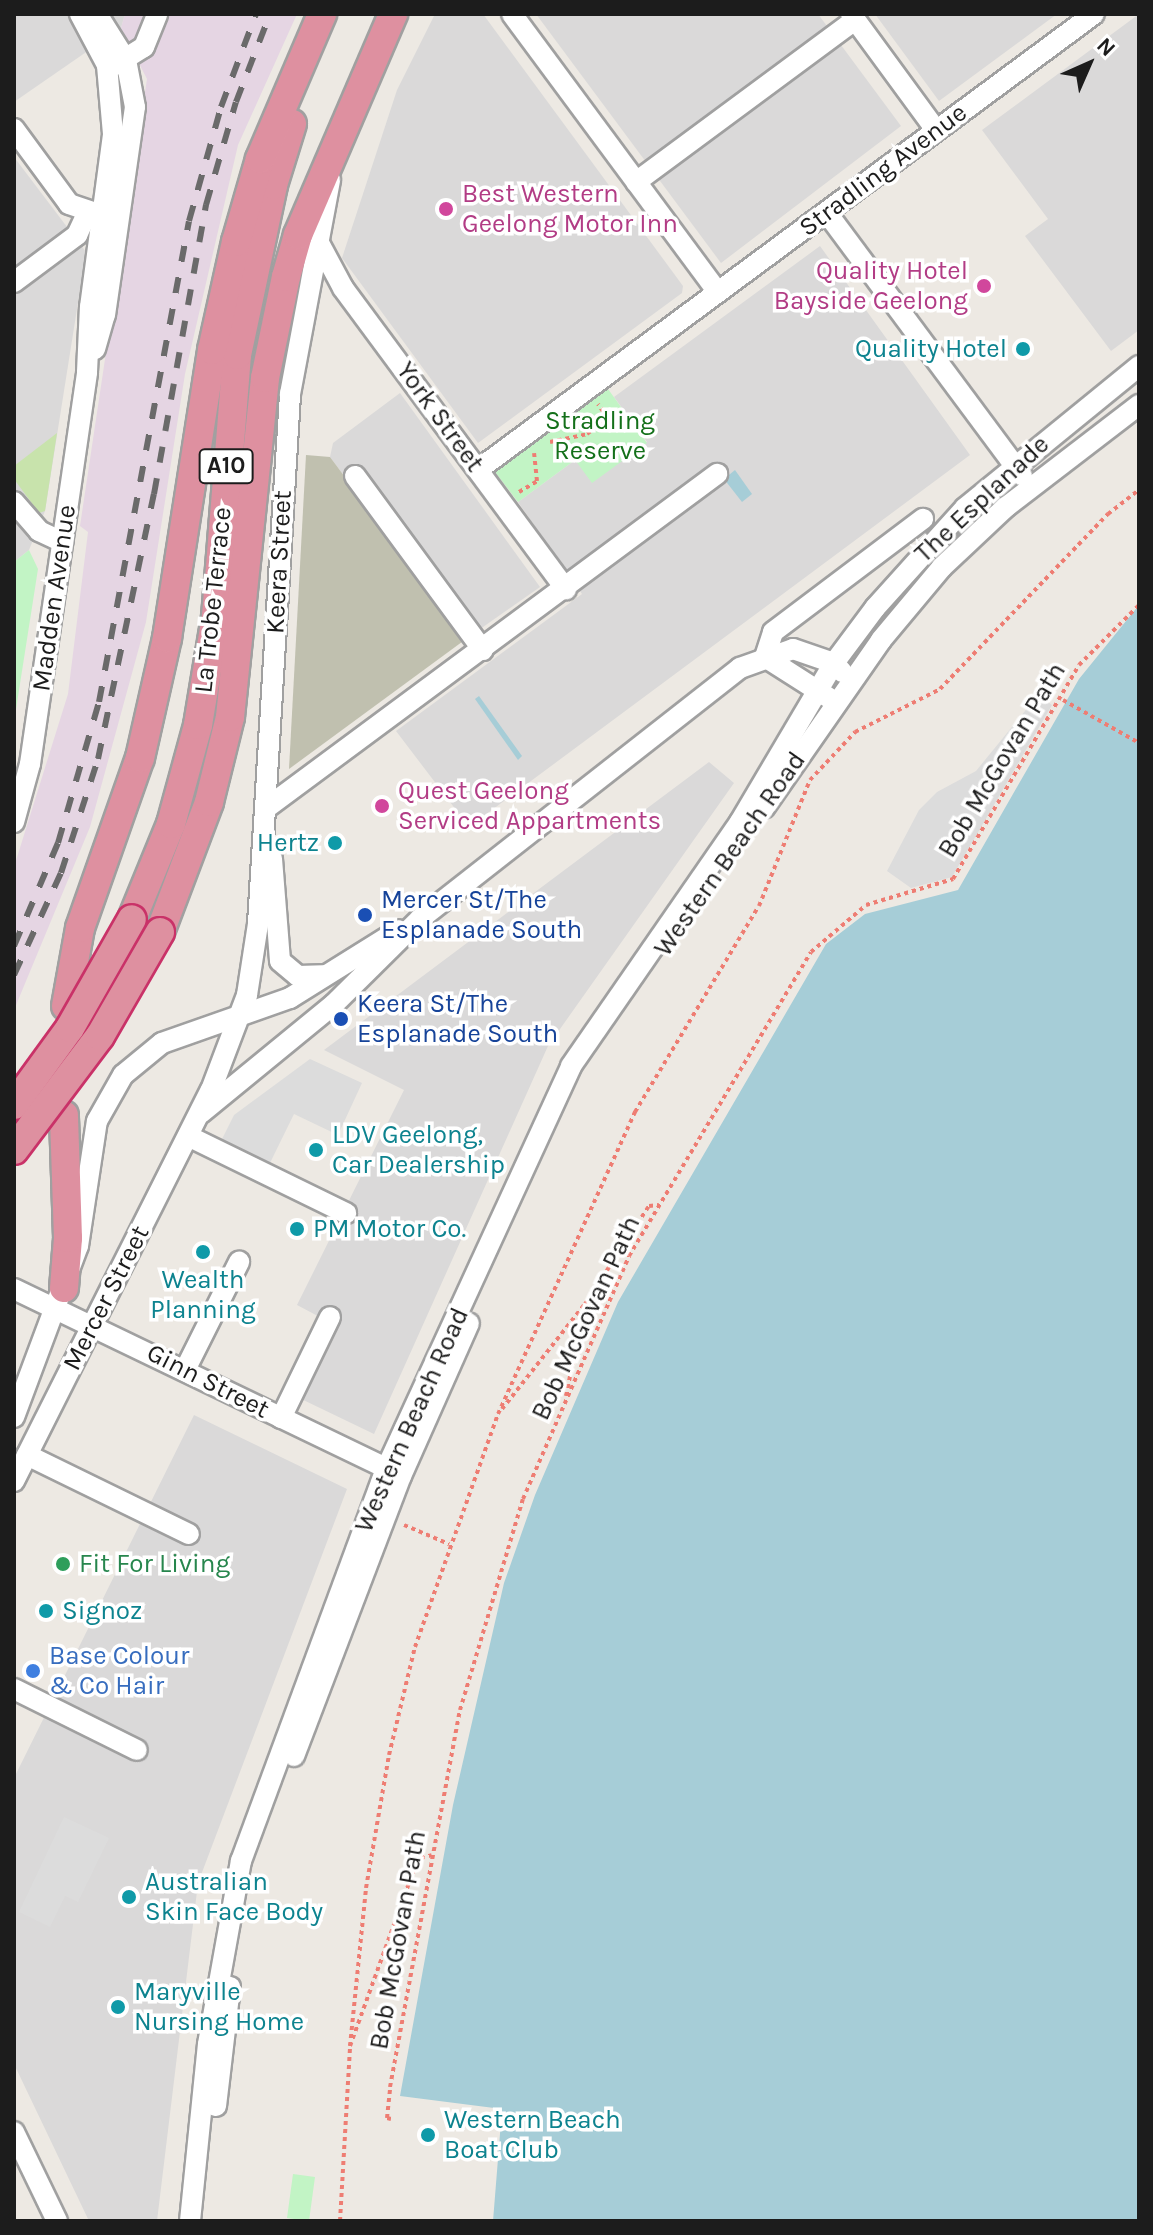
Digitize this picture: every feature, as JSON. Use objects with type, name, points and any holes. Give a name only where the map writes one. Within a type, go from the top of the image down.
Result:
[{"type":"highway","points":[[66,1006],[80,928],[140,758],[167,638],[212,350],[236,242],[260,159],[322,14]]},
{"type":"highway","name":"La Trobe Terrace","points":[[14,1105],[70,1028],[132,919],[171,824],[198,725],[216,616],[237,355],[252,273],[273,185],[332,14]]},
{"type":"highway","name":"Keera Street","points":[[335,147],[393,14]]},
{"type":"highway","name":"La Trobe Terrace","points":[[14,1150],[93,1047],[160,932],[221,761],[242,641],[265,378],[298,235],[335,147]]},
{"type":"highway","points":[[60,1297],[68,1238],[64,1115]]},
{"type":"street","points":[[80,14],[117,64]]},
{"type":"street","points":[[97,14],[117,64]]},
{"type":"street","points":[[117,64],[144,47],[157,14]]},
{"type":"street","points":[[512,14],[718,292]]},
{"type":"street","name":"Stradling Avenue","points":[[479,469],[1094,14]]},
{"type":"street","points":[[636,182],[853,17],[936,130]]},
{"type":"street","name":"Madden Avenue","points":[[14,822],[30,764],[87,372],[105,315],[103,217],[117,64]]},
{"type":"street","points":[[14,129],[69,204],[103,217]]},
{"type":"street","name":"Keera Street","points":[[198,1116],[240,1019],[258,924],[288,409],[335,147]]},
{"type":"street","points":[[827,213],[1030,488]]},
{"type":"street","points":[[14,282],[103,217]]},
{"type":"street","name":"York Street","points":[[319,243],[343,288],[566,589]]},
{"type":"street","name":"The Esplanade","points":[[816,691],[834,663],[927,547],[1015,465],[1139,366]]},
{"type":"street","name":"The Esplanade","points":[[836,702],[942,567],[1030,488],[1139,405]]},
{"type":"street","points":[[323,975],[294,975],[278,957],[265,811],[717,474]]},
{"type":"street","points":[[355,476],[483,650]]},
{"type":"street","points":[[14,502],[39,531],[63,542]]},
{"type":"street","points":[[765,657],[773,632],[916,524],[927,547]]},
{"type":"street","points":[[198,1116],[334,1004],[420,919],[736,670],[793,649],[834,663],[851,681]]},
{"type":"street","points":[[765,657],[836,702]]},
{"type":"street","name":"Western Beach Road","points":[[190,2221],[208,2044],[232,1895],[394,1472],[571,1066],[740,822],[816,691]]},
{"type":"street","name":"Western Beach Road","points":[[203,2221],[233,1965],[252,1866],[385,1518],[394,1472],[595,1051],[836,702]]},
{"type":"street","name":"Mercer Street","points":[[14,1417],[60,1297],[81,1229],[94,1134],[116,1085],[162,1043],[240,1019],[290,998],[323,975],[420,919]]},
{"type":"street","name":"Mercer Street","points":[[14,1481],[198,1116]]},
{"type":"street","points":[[188,1136],[346,1213]]},
{"type":"street","points":[[186,1368],[239,1262]]},
{"type":"street","name":"Ginn Street","points":[[14,1289],[60,1297],[94,1324],[394,1472]]},
{"type":"street","points":[[281,1418],[330,1317]]},
{"type":"street","points":[[27,1455],[189,1534]]},
{"type":"street","points":[[14,1689],[137,1750]]},
{"type":"street","points":[[14,2132],[57,2221]]},
{"type":"path","points":[[543,443],[587,434],[608,418],[598,404]]},
{"type":"path","points":[[512,492],[537,481],[537,447]]},
{"type":"path","points":[[340,2221],[358,1943],[389,1755],[415,1647],[449,1544],[498,1414],[635,1112],[759,906],[810,780],[855,732],[940,689],[1108,514],[1139,490]]},
{"type":"path","name":"Bob McGovan Path","points":[[391,2119],[387,2118],[390,2087],[460,1710],[523,1499],[629,1256],[811,952],[866,905],[953,879],[1063,700],[1079,665],[1139,605]]},
{"type":"path","points":[[1063,700],[1139,743]]},
{"type":"path","points":[[498,1414],[585,1304],[649,1206],[659,1205]]},
{"type":"path","points":[[564,1405],[585,1304]]},
{"type":"path","points":[[385,1518],[449,1544]]},
{"type":"path","points":[[350,2046],[414,1869],[421,1858],[432,1855]]},
{"type":"shaded area","points":[[14,14],[125,14],[121,28],[14,102]]},
{"type":"shaded area","points":[[125,14],[297,14],[238,145],[185,374],[146,622],[90,827],[14,1010],[14,867],[68,694],[88,532],[80,526],[147,79],[121,28]]},
{"type":"shaded area","points":[[435,14],[483,14],[683,286],[682,293],[478,443],[342,258],[397,90]]},
{"type":"shaded area","points":[[536,14],[818,14],[901,126],[721,263]]},
{"type":"shaded area","points":[[875,14],[1057,14],[939,101]]},
{"type":"shaded area","points":[[1139,14],[1139,330],[1111,351],[1025,236],[1048,219],[982,130]]},
{"type":"shaded area","points":[[14,157],[86,252],[45,511],[29,550],[14,562]]},
{"type":"shaded area","points":[[820,246],[970,455],[469,827],[396,731],[582,594],[518,502],[575,460],[647,442],[614,397]]},
{"type":"shaded area","points":[[400,393],[540,587],[466,639],[330,457],[333,443]]},
{"type":"shaded area","points":[[306,455],[330,457],[466,639],[289,769]]},
{"type":"shaded area","points":[[1038,695],[1052,705],[952,877],[911,888],[887,871],[919,810],[937,792],[976,771]]},
{"type":"shaded area","points":[[709,762],[734,783],[548,1046],[374,1434],[295,1396],[331,1323],[297,1305],[404,1090],[324,1050]]},
{"type":"shaded area","points":[[310,1059],[362,1083],[338,1135],[294,1114],[269,1165],[220,1143],[234,1115]]},
{"type":"shaded area","points":[[194,1415],[347,1489],[198,1883],[157,2221],[89,2221],[14,2064],[14,1778]]},
{"type":"shaded area","points":[[64,1817],[109,1838],[78,1902],[65,1896],[50,1927],[19,1912]]},
{"type":"green space","name":"Stradling Reserve","points":[[608,389],[647,443],[592,483],[575,460],[518,502],[495,472]]},
{"type":"green space","points":[[57,433],[45,511],[39,513],[14,479],[14,466]]},
{"type":"green space","points":[[29,550],[38,569],[14,722],[14,562]]},
{"type":"green space","points":[[293,2174],[315,2177],[309,2221],[287,2218]]},
{"type":"water","points":[[735,470],[752,494],[742,502],[724,479]]},
{"type":"water","points":[[1139,605],[1139,2221],[493,2221],[502,2109],[400,2096],[453,1805],[504,1583],[535,1495],[618,1302],[826,944],[865,914],[958,890],[1079,679]]},
{"type":"water","points":[[479,696],[522,756],[518,760],[475,699]]},
{"type":"railway","points":[[14,946],[58,843],[99,702],[189,221],[221,107],[256,14]]},
{"type":"railway","points":[[14,975],[61,873],[98,759],[154,494],[206,205],[236,102],[270,14]]},
{"type":"place","name":"Best Western Geelong Motor Inn","points":[[446,209]]},
{"type":"place","name":"Quality Hotel Bayside Geelong","points":[[984,286]]},
{"type":"place","name":"Quality Hotel","points":[[1023,349]]},
{"type":"place","name":"Quest Geelong Serviced Appartments","points":[[382,806]]},
{"type":"place","name":"Hertz","points":[[335,843]]},
{"type":"place","name":"Mercer St/The Esplanade South","points":[[365,915]]},
{"type":"place","name":"Keera St/The Esplanade South","points":[[341,1019]]},
{"type":"place","name":"LDV Geelong, Car Dealership","points":[[316,1150]]},
{"type":"place","name":"PM Motor Co.","points":[[297,1229]]},
{"type":"place","name":"Wealth Planning","points":[[203,1252]]},
{"type":"place","name":"Fit For Living","points":[[63,1564]]},
{"type":"place","name":"Signoz","points":[[46,1611]]},
{"type":"place","name":"Base Colour & Co Hair","points":[[33,1671]]},
{"type":"place","name":"Australian Skin Face Body","points":[[129,1897]]},
{"type":"place","name":"Maryville Nursing Home","points":[[118,2007]]},
{"type":"place","name":"Western Beach Boat Club","points":[[428,2135]]}]
